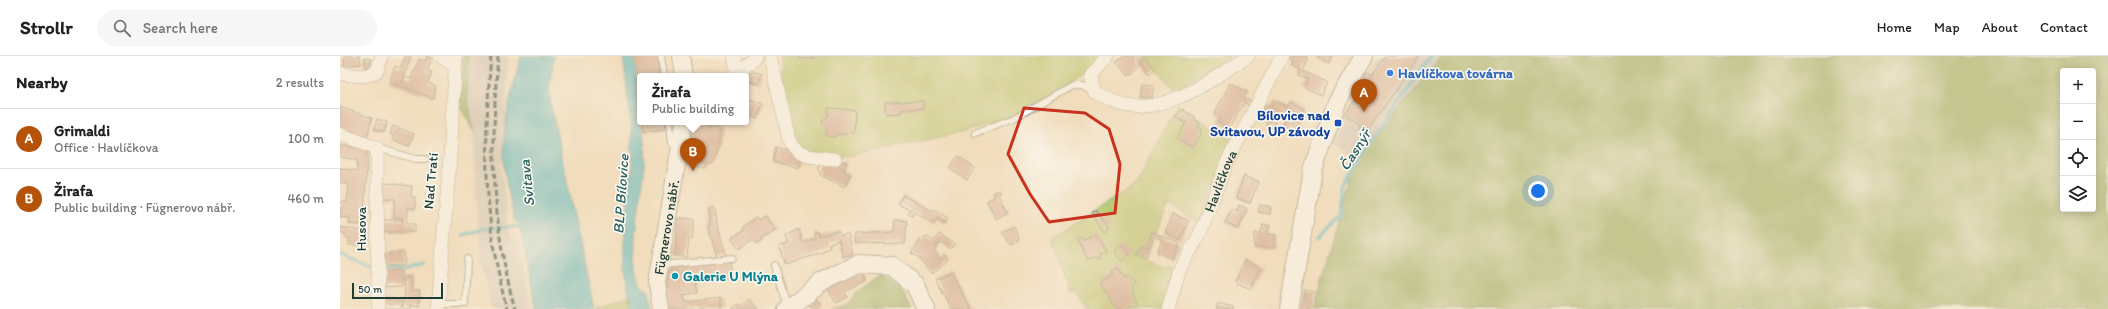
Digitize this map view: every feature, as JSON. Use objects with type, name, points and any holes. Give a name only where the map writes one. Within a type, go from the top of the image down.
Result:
[{"type":"main road","points":[[1289,309],[1313,170],[1337,102],[1364,56]]},
{"type":"main road","points":[[787,309],[822,282],[859,264],[892,266],[915,285],[926,309]]},
{"type":"street","points":[[340,73],[362,77],[370,75],[377,71],[382,56]]},
{"type":"street","points":[[440,56],[455,61]]},
{"type":"street","points":[[681,56],[684,73]]},
{"type":"street","points":[[734,56],[737,73]]},
{"type":"street","points":[[738,73],[753,60],[755,56]]},
{"type":"street","points":[[770,56],[792,149],[804,155],[835,159]]},
{"type":"street","points":[[1108,56],[1090,75],[1095,92],[1118,104],[1135,106],[1152,105],[1178,99],[1248,56]]},
{"type":"street","name":"Havlíčkova","points":[[1168,309],[1180,268],[1198,236],[1227,162],[1282,56]]},
{"type":"street","name":"Nad Tratí","points":[[438,306],[450,156],[455,61]]},
{"type":"street","name":"Fügnerovo nábř.","points":[[661,309],[657,288],[659,265],[683,125]]},
{"type":"street","points":[[340,134],[378,148]]},
{"type":"street","name":"Husova","points":[[378,148],[378,309]]},
{"type":"lane","points":[[661,56],[664,73]]},
{"type":"lane","points":[[975,132],[1014,118],[1072,85],[1082,85],[1095,92]]},
{"type":"lane","points":[[670,125],[672,143],[679,148]]},
{"type":"lane","points":[[378,148],[416,159],[425,159]]},
{"type":"lane","points":[[438,306],[465,304],[467,258]]},
{"type":"lane","points":[[659,265],[732,258]]},
{"type":"lane","points":[[774,265],[787,309]]},
{"type":"highlighted area","points":[[1024,108],[1085,113],[1109,129],[1120,164],[1115,213],[1049,222],[1030,194],[1008,154]]},
{"type":"shaded area","points":[[469,56],[508,56],[506,116],[502,168],[508,231],[519,244],[532,309],[492,309],[481,265],[475,177],[474,131],[467,97]]},
{"type":"shaded area","points":[[1379,56],[1442,56],[1358,160],[1335,143],[1345,112],[1364,77]]},
{"type":"green space","points":[[463,56],[469,56],[467,97],[474,131],[460,105]]},
{"type":"green space","points":[[779,56],[1100,56],[1086,71],[1049,97],[1007,118],[963,132],[847,157],[804,151],[796,145],[799,138],[791,132]]},
{"type":"green space","points":[[1145,56],[1230,56],[1184,85],[1173,88]]},
{"type":"green space","points":[[1442,56],[2108,56],[2108,309],[1315,309],[1322,278],[1358,160]]},
{"type":"green space","points":[[1177,105],[1234,141],[1199,223],[1169,204],[1156,233],[1152,232],[1145,248],[1140,246],[1136,255],[1142,257],[1142,259],[1167,268],[1168,265],[1175,268],[1163,309],[1087,309],[1076,292],[1071,294],[1052,238],[1137,184]]},
{"type":"green space","points":[[880,275],[902,291],[912,309],[831,309],[846,305],[860,290]]},
{"type":"green space","points":[[629,296],[632,305],[622,309],[594,309]]},
{"type":"water","name":"Svitava","points":[[521,56],[554,56],[549,88],[551,106],[594,309],[536,309],[519,222],[515,222],[509,195],[504,158],[504,137],[507,114]]},
{"type":"water","points":[[623,56],[634,56],[637,89],[637,125],[643,125],[643,127],[643,178],[638,211],[636,248],[639,279],[645,289],[648,289],[652,309],[634,309],[626,273],[625,236],[632,162],[632,135]]},
{"type":"building","points":[[345,56],[360,56],[361,64],[344,66]]},
{"type":"building","points":[[405,56],[411,56],[402,84],[405,77],[411,79],[419,59],[425,61],[427,56],[432,58],[427,71],[432,72],[428,83],[436,86],[433,98],[389,82],[395,66],[401,68]]},
{"type":"building","points":[[634,56],[657,56],[659,73],[637,73],[637,78]]},
{"type":"building","points":[[800,56],[814,56],[814,58],[800,59]]},
{"type":"building","points":[[1124,56],[1137,56],[1139,59],[1137,61],[1140,64],[1132,74],[1131,73],[1128,75],[1116,62]]},
{"type":"building","points":[[1284,56],[1305,56],[1309,58],[1303,71],[1327,82],[1321,95],[1304,87],[1308,79],[1299,75],[1301,70],[1292,66],[1294,61]]},
{"type":"building","points":[[1318,56],[1333,56],[1329,64],[1317,58]]},
{"type":"building","points":[[1386,56],[1419,56],[1367,132],[1359,127],[1361,125],[1345,114],[1369,80],[1364,77],[1367,72],[1372,75]]},
{"type":"building","points":[[1145,57],[1155,69],[1150,74],[1140,62]]},
{"type":"building","points":[[365,58],[371,59],[370,66],[365,67]]},
{"type":"building","points":[[755,72],[762,74],[758,84],[749,82],[749,73]]},
{"type":"building","points":[[1230,83],[1248,92],[1244,98],[1251,101],[1249,105],[1244,103],[1229,128],[1218,122],[1221,116],[1215,113]]},
{"type":"building","points":[[1142,84],[1154,85],[1152,98],[1140,97]]},
{"type":"building","points":[[750,99],[763,104],[757,119],[749,116]]},
{"type":"building","points":[[923,101],[924,108],[901,110],[901,113],[886,114],[885,102]]},
{"type":"building","points":[[1260,101],[1271,107],[1274,101],[1288,107],[1291,102],[1305,109],[1295,132],[1289,129],[1288,133],[1281,129],[1285,119],[1278,116],[1273,125],[1277,127],[1276,130],[1266,125],[1270,117],[1267,116],[1269,112],[1262,109],[1257,121],[1252,118]]},
{"type":"building","points":[[340,107],[372,118],[367,136],[340,128]]},
{"type":"building","points":[[828,108],[855,110],[854,133],[846,132],[846,135],[836,134],[836,137],[826,136],[827,126],[823,124],[822,121],[828,116]]},
{"type":"building","points":[[1182,109],[1195,117],[1194,119],[1200,123],[1198,125],[1202,128],[1200,132],[1202,133],[1193,148],[1177,138],[1186,123],[1175,117]]},
{"type":"building","points":[[377,119],[387,122],[384,132],[374,130]]},
{"type":"building","points":[[642,125],[665,125],[666,129],[643,132]]},
{"type":"building","points":[[694,125],[709,125],[708,129],[720,128],[719,145],[712,165],[707,164],[706,169],[687,165]]},
{"type":"building","points":[[393,126],[414,134],[409,146],[392,140],[394,136],[390,134]]},
{"type":"building","points":[[340,145],[366,150],[368,153],[363,225],[349,224],[350,218],[340,217],[342,201],[347,202],[349,185],[340,183],[340,168],[357,171],[357,160],[340,157]]},
{"type":"building","points":[[776,147],[794,152],[801,156],[798,168],[773,162]]},
{"type":"building","points":[[958,156],[975,168],[967,180],[950,168]]},
{"type":"building","points":[[834,161],[847,162],[843,171],[850,174],[844,187],[820,175],[820,171],[818,169],[821,163],[831,165]]},
{"type":"building","points":[[1244,176],[1259,182],[1250,203],[1236,198]]},
{"type":"building","points":[[384,183],[412,186],[411,197],[415,197],[415,209],[408,208],[407,223],[415,224],[415,232],[382,232],[381,220],[403,220],[403,218],[394,217],[395,199],[385,198],[382,200]]},
{"type":"building","points":[[1000,190],[1002,193],[999,195],[1008,212],[996,219],[987,201],[995,196],[994,193]]},
{"type":"building","points":[[903,195],[948,218],[945,224],[937,218],[934,223],[914,212],[912,216],[908,214],[910,210],[898,204]]},
{"type":"building","points":[[1239,205],[1247,209],[1238,229],[1225,223],[1232,209],[1237,212]]},
{"type":"building","points":[[1260,205],[1271,207],[1270,214],[1258,212]]},
{"type":"building","points":[[709,208],[715,208],[717,223],[726,255],[717,257],[708,226],[710,225]]},
{"type":"building","points":[[1095,210],[1110,228],[1105,232],[1092,213]]},
{"type":"building","points":[[1173,214],[1189,221],[1180,240],[1165,233]]},
{"type":"building","points":[[765,216],[775,230],[761,239],[762,241],[757,244],[753,239],[739,249],[732,238],[744,230],[743,227],[756,217],[758,220]]},
{"type":"building","points":[[678,218],[694,219],[692,239],[689,239],[687,257],[675,256]]},
{"type":"building","points":[[895,220],[907,221],[905,244],[854,243],[855,234],[894,232]]},
{"type":"building","points":[[1263,224],[1270,226],[1267,234],[1275,235],[1274,248],[1254,247],[1255,233],[1261,233]]},
{"type":"building","points":[[1014,226],[1019,237],[1019,241],[1011,245],[1002,232]]},
{"type":"building","points":[[340,227],[362,231],[362,245],[349,245],[349,238],[345,238],[345,233],[340,233]]},
{"type":"building","points":[[799,229],[803,243],[815,238],[814,232],[818,232],[819,236],[838,231],[840,236],[848,234],[853,254],[843,257],[839,240],[829,244],[830,248],[823,251],[824,252],[785,265],[779,247],[789,243],[786,236]]},
{"type":"building","points":[[1152,232],[1179,243],[1172,259],[1157,252],[1162,240],[1154,236],[1146,258],[1136,255],[1140,246],[1145,248]]},
{"type":"building","points":[[939,234],[955,244],[950,249],[941,242],[934,250],[941,259],[945,255],[948,260],[931,273],[918,257],[911,253],[921,239],[923,240],[926,236],[933,241]]},
{"type":"building","points":[[1096,234],[1106,251],[1101,254],[1100,259],[1095,258],[1088,262],[1078,241],[1080,238],[1083,241]]},
{"type":"building","points":[[1122,244],[1130,254],[1122,261],[1114,251]]},
{"type":"building","points":[[390,252],[404,252],[405,266],[383,265],[383,254],[390,254]]},
{"type":"building","points":[[729,260],[731,278],[695,283],[697,293],[684,295],[685,302],[721,298],[721,309],[704,309],[704,307],[694,309],[668,309],[667,274],[674,267]]},
{"type":"building","points":[[1245,260],[1261,268],[1251,289],[1235,282]]},
{"type":"building","points":[[1118,269],[1124,279],[1126,277],[1135,284],[1131,288],[1137,303],[1126,309],[1117,309],[1114,306],[1100,283],[1113,275],[1112,272]]},
{"type":"building","points":[[402,271],[402,287],[383,288],[383,272]]},
{"type":"building","points":[[950,271],[971,309],[951,309],[935,279]]},
{"type":"building","points":[[864,273],[867,281],[845,292],[848,297],[836,303],[828,289],[856,275]]},
{"type":"building","points":[[404,277],[412,277],[412,291],[420,291],[419,306],[411,305],[411,309],[403,309],[405,291]]},
{"type":"building","points":[[1305,290],[1316,292],[1313,309],[1301,309]]},
{"type":"building","points":[[816,298],[822,305],[813,309],[808,304]]},
{"type":"building","points":[[385,299],[399,302],[400,299],[402,299],[401,309],[383,309]]},
{"type":"building","points":[[749,299],[758,309],[732,309],[738,304],[740,307]]},
{"type":"building","points":[[1218,303],[1233,307],[1233,309],[1216,309]]},
{"type":"waterway","name":"Časnýř","points":[[1319,237],[1341,216],[1346,185],[1374,139],[1431,56]]},
{"type":"waterway","points":[[463,235],[483,229],[525,226]]},
{"type":"waterway","points":[[340,255],[375,268]]},
{"type":"waterway","points":[[381,268],[404,270],[424,265]]},
{"type":"railway","points":[[491,56],[487,121],[487,183],[493,246],[507,309]]},
{"type":"railway","points":[[498,56],[494,121],[497,215],[501,246],[515,309]]},
{"type":"place","name":"Havlíčkova továrna","points":[[1390,73]]},
{"type":"place","name":"Grimaldi","points":[[1364,112]]},
{"type":"place","name":"Bílovice nad Svitavou, UP závody","points":[[1338,123]]},
{"type":"place","name":"Žirafa","points":[[693,171]]},
{"type":"place","name":"Galerie U Mlýna","points":[[675,276]]},
{"type":"water label","name":"BLP Bílovice","points":[[621,194]]}]
